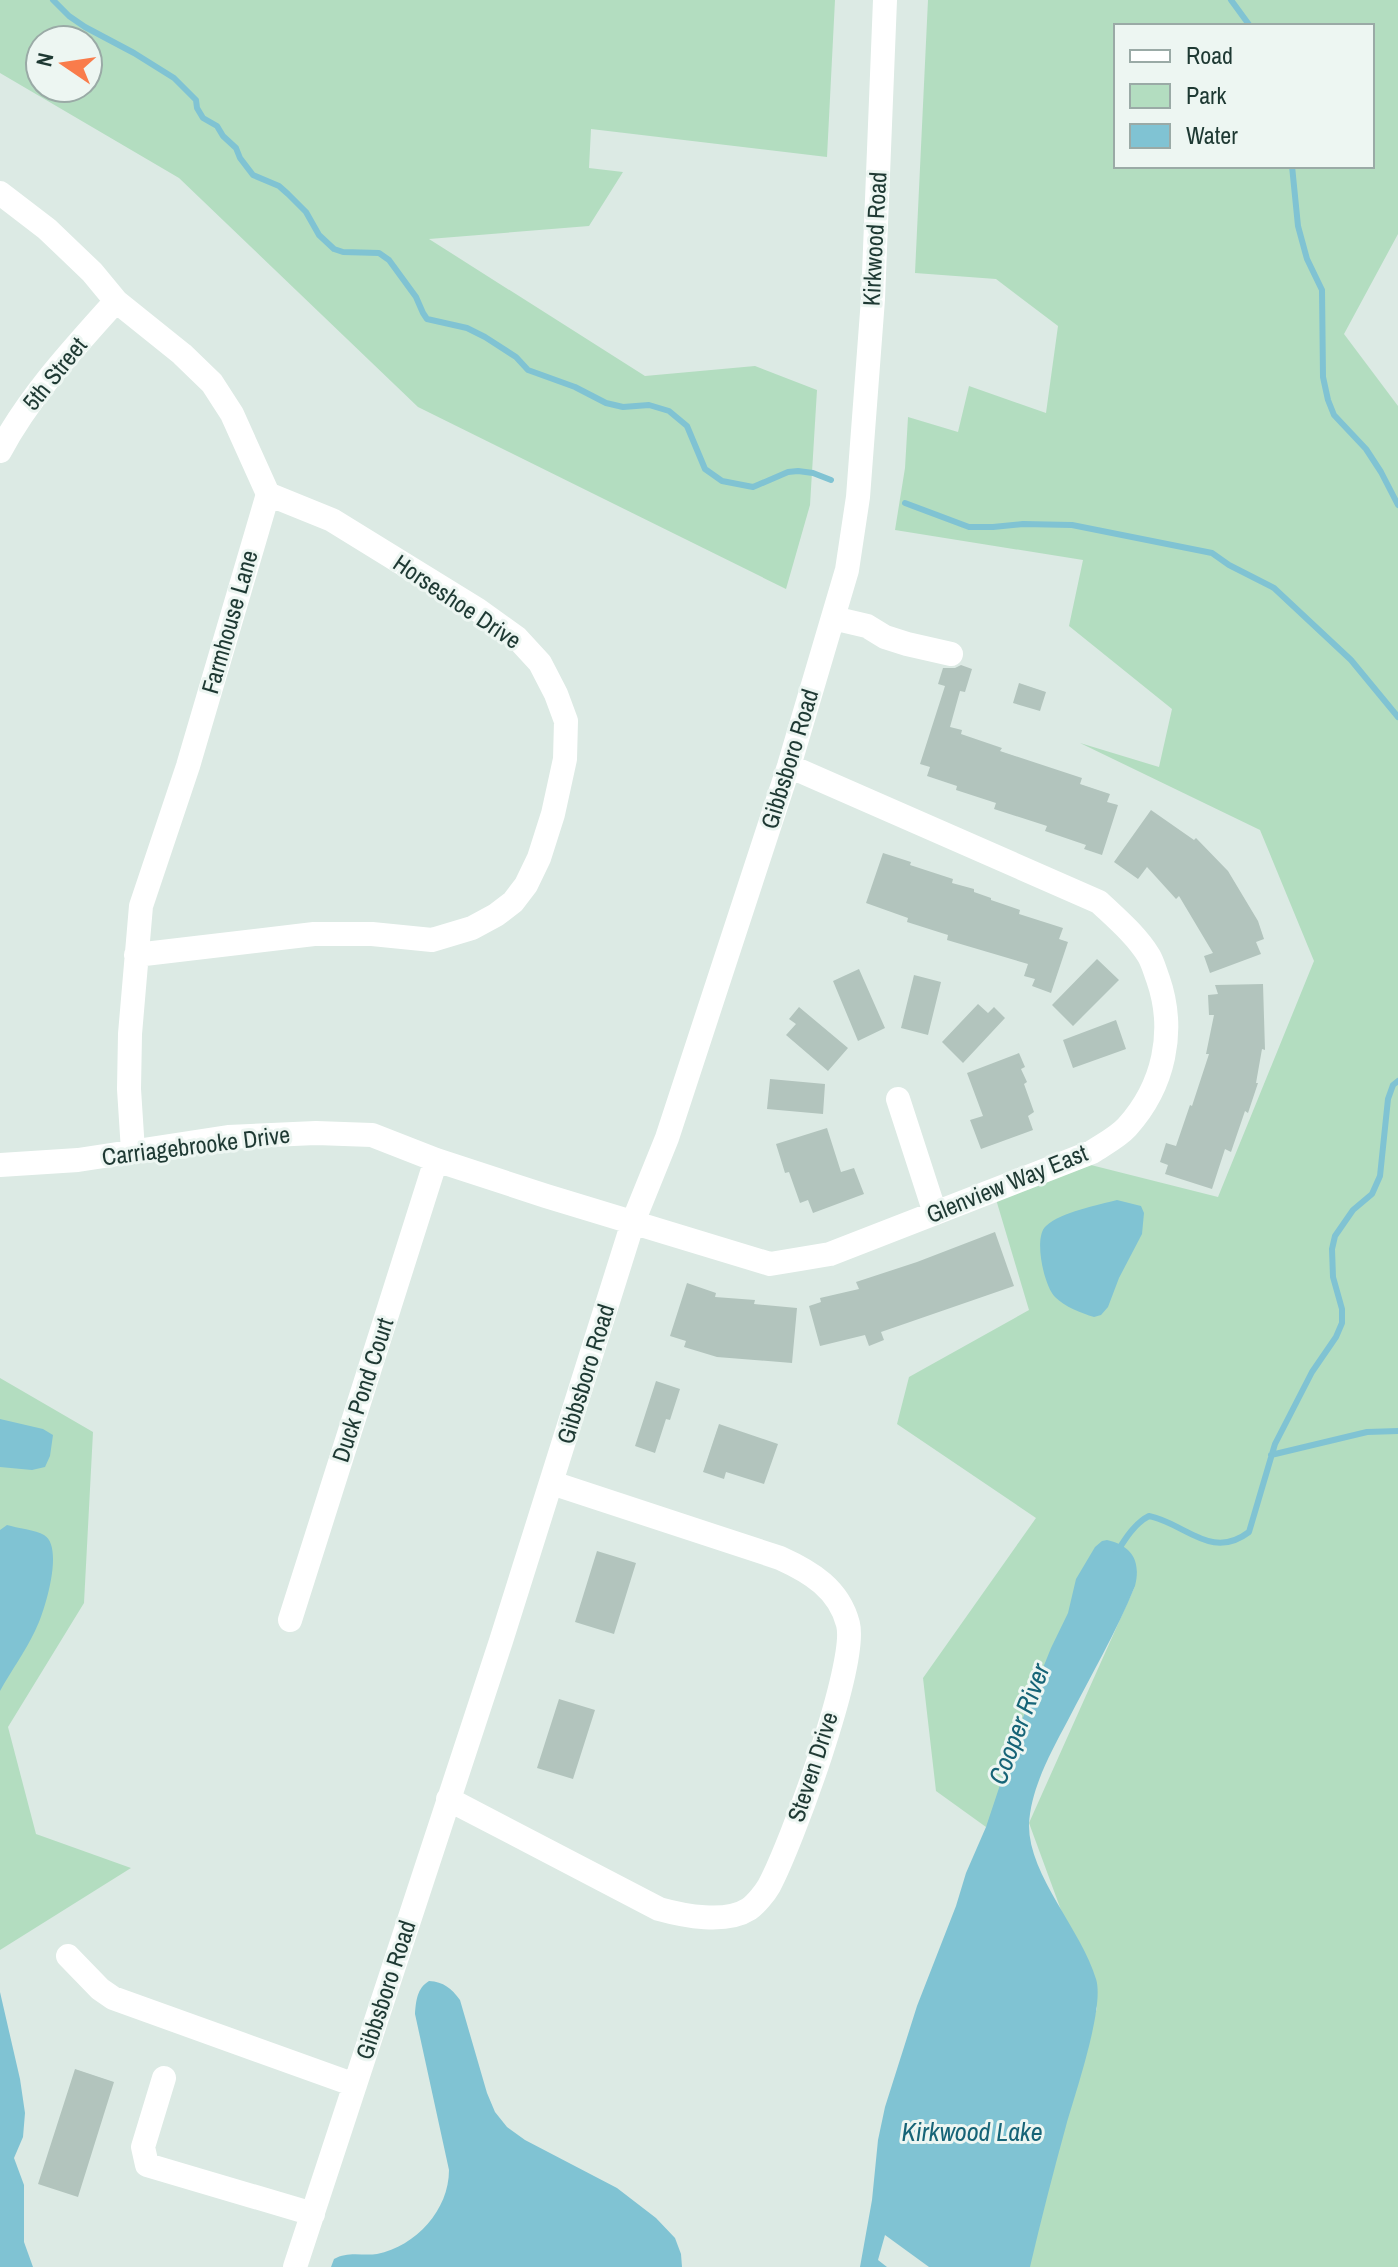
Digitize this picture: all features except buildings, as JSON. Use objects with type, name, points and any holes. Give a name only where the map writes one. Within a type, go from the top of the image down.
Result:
[{"type":"street","name":"Kirkwood Road","points":[[860,477],[873,299],[885,0]]},
{"type":"street","points":[[0,193],[47,229],[92,272],[116,301],[182,354],[212,383],[232,414],[268,494]]},
{"type":"street","name":"5th Street","points":[[0,451],[21,415],[55,369],[116,301]]},
{"type":"street","name":"Gibbsboro Road","points":[[295,2267],[552,1483],[633,1222],[667,1138],[789,766],[847,570],[860,477]]},
{"type":"street","name":"Farmhouse Lane","points":[[133,1151],[129,1089],[130,1034],[141,906],[188,766],[268,494]]},
{"type":"street","name":"Horseshoe Drive","points":[[136,955],[314,934],[372,934],[432,940],[472,928],[513,902],[526,885],[539,858],[553,814],[565,759],[566,721],[540,663],[517,638],[478,610],[332,520],[268,494]]},
{"type":"street","points":[[833,618],[867,626],[896,641],[951,654]]},
{"type":"street","name":"Glenview Way East","points":[[633,1222],[770,1264],[830,1254],[1092,1152],[1125,1130],[1146,1104],[1160,1073],[1167,1016],[1150,958],[1132,932],[1099,902],[789,766]]},
{"type":"street","points":[[898,1099],[935,1213]]},
{"type":"street","name":"Carriagebrooke Drive","points":[[0,1165],[78,1160],[228,1137],[316,1133],[372,1135],[436,1160],[633,1222]]},
{"type":"street","name":"Duck Pond Court","points":[[290,1620],[436,1160]]},
{"type":"street","name":"Steven Drive","points":[[448,1799],[659,1909],[680,1915],[710,1917],[735,1915],[750,1908],[768,1889],[798,1819],[833,1712],[849,1645],[848,1624],[837,1600],[825,1584],[806,1569],[780,1558],[552,1483]]},
{"type":"street","points":[[68,1956],[113,1998],[355,2085]]},
{"type":"street","points":[[164,2078],[143,2147],[147,2165],[313,2214]]},
{"type":"green space","points":[[0,0],[835,0],[827,157],[591,129],[589,168],[623,172],[589,226],[429,239],[645,376],[755,366],[817,390],[810,505],[786,589],[418,407],[179,178],[53,104],[104,104],[104,24],[24,24],[24,87],[0,73]]},
{"type":"green space","points":[[928,0],[1398,0],[1398,234],[1344,334],[1398,406],[1398,2267],[1021,2267],[1097,2008],[1029,1823],[1135,1586],[986,1827],[936,1791],[923,1678],[1036,1518],[897,1424],[909,1377],[1029,1310],[995,1196],[1079,1162],[1218,1197],[1314,961],[1260,830],[1080,743],[1159,767],[1172,709],[1069,626],[1083,560],[895,530],[905,468],[908,417],[958,432],[969,386],[1046,413],[1058,326],[996,279],[915,273]]},
{"type":"green space","points":[[0,1378],[93,1432],[84,1603],[8,1727],[36,1834],[131,1868],[0,1950]]},
{"type":"water","points":[[1117,1200],[1141,1206],[1144,1213],[1142,1234],[1108,1307],[1101,1315],[1094,1317],[1068,1307],[1055,1297],[1047,1283],[1040,1240],[1046,1226],[1053,1221]]},
{"type":"water","points":[[0,1419],[43,1429],[53,1435],[45,1467],[32,1470],[0,1467]]},
{"type":"water","points":[[7,1525],[44,1535],[50,1542],[53,1566],[39,1622],[0,1691],[0,1530]]},
{"type":"water","name":"Kirkwood Lake","points":[[1107,1540],[1123,1546],[1133,1556],[1137,1570],[1135,1586],[1043,1771],[1029,1824],[1037,1863],[1089,1960],[1098,1992],[1088,2051],[1030,2267],[929,2267],[885,2235],[878,2260],[887,2267],[860,2267],[885,2107],[917,2006],[986,1827],[1020,1725],[1068,1613],[1076,1579],[1095,1547]]},
{"type":"water","points":[[429,1981],[447,1986],[460,2000],[487,2093],[495,2112],[507,2127],[525,2140],[617,2188],[656,2218],[675,2238],[682,2267],[331,2267],[334,2259],[339,2257],[377,2254],[405,2243],[437,2212],[448,2185],[449,2170],[415,2014],[420,1991]]},
{"type":"water","points":[[0,1992],[25,2113],[23,2137],[14,2158],[24,2185],[24,2242],[33,2267],[0,2267]]},
{"type":"waterway","points":[[53,0],[85,27],[174,78],[196,100],[203,118],[217,126],[236,148],[253,175],[279,186],[288,194],[306,212],[319,235],[334,249],[379,253],[389,260],[416,297],[427,319],[467,328],[516,357],[528,370],[575,387],[606,403],[623,407],[649,405],[669,411],[687,426],[705,469],[722,481],[753,487],[788,472],[798,471],[831,480]]},
{"type":"waterway","points":[[1231,0],[1249,24]]},
{"type":"waterway","points":[[1292,168],[1298,226],[1307,259],[1322,290],[1323,377],[1328,400],[1334,415],[1366,449],[1398,505]]},
{"type":"waterway","points":[[905,503],[969,527],[1072,525],[1212,553],[1274,588],[1351,660],[1398,717]]},
{"type":"waterway","points":[[1117,1552],[1135,1527],[1149,1516],[1210,1542],[1235,1540],[1249,1532],[1275,1444],[1312,1372],[1342,1323],[1342,1309],[1333,1277],[1335,1236],[1353,1210],[1372,1194],[1380,1176],[1388,1099],[1393,1085],[1398,1081]]},
{"type":"waterway","name":"Cooper River","points":[[1271,1455],[1367,1432],[1398,1431]]}]
